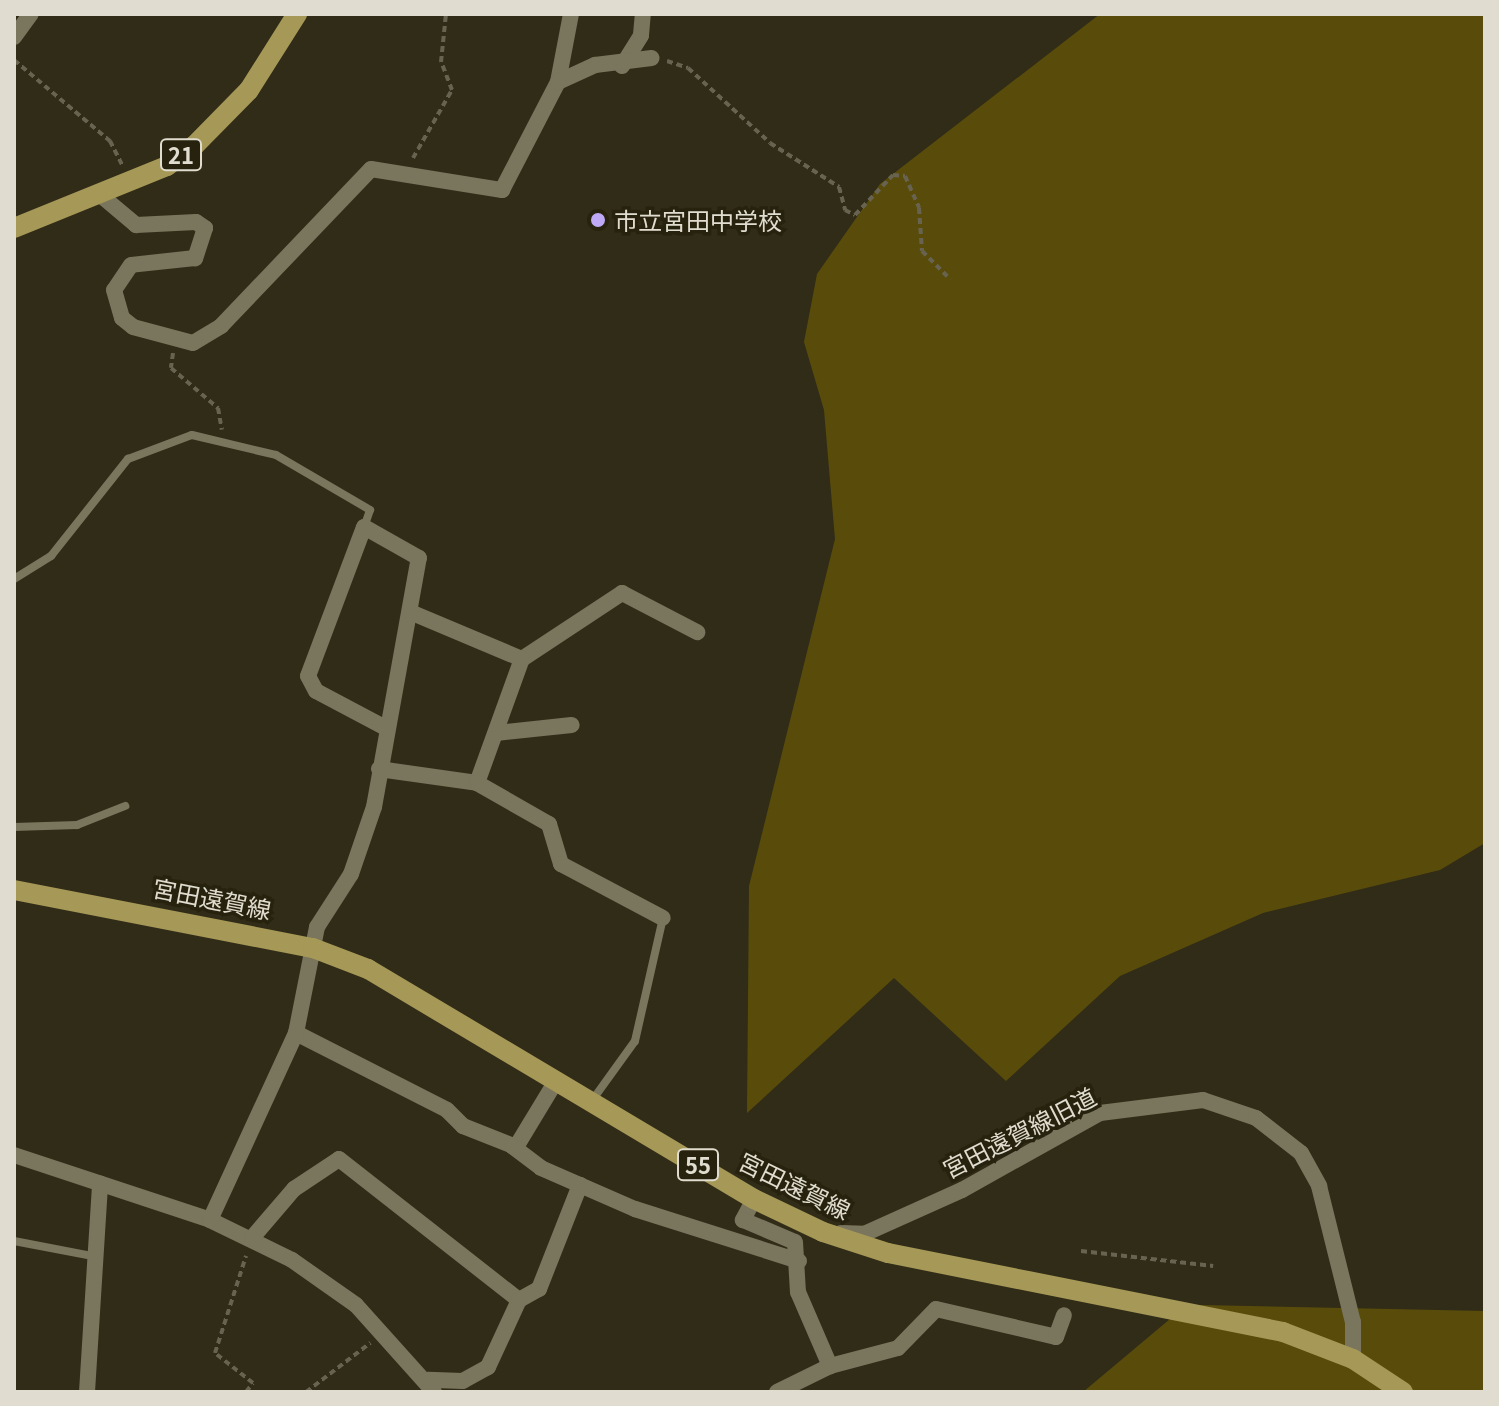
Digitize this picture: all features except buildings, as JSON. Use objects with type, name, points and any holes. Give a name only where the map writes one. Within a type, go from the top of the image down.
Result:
[{"type":"main road","name":"21","points":[[14,228],[167,166],[220,123],[297,14]]},
{"type":"main road","name":"宮田遠賀線","points":[[14,890],[313,948],[368,969],[754,1199],[823,1232],[902,1256],[1283,1332],[1353,1359],[1403,1392]]},
{"type":"street","points":[[14,37],[31,14]]},
{"type":"street","points":[[98,193],[136,225],[196,222],[205,228],[195,258],[131,265],[114,290],[122,318],[175,342],[213,332],[371,169],[502,190],[558,82],[571,14]]},
{"type":"street","points":[[622,66],[641,35],[643,14]]},
{"type":"street","points":[[558,82],[595,65],[622,66],[652,58]]},
{"type":"street","points":[[210,1220],[296,1033],[317,927],[351,874],[379,769],[419,558],[364,527],[308,676],[316,691],[386,728]]},
{"type":"street","points":[[477,783],[522,659],[622,593],[697,632]]},
{"type":"street","points":[[410,612],[522,659]]},
{"type":"street","points":[[496,733],[572,725]]},
{"type":"street","points":[[379,769],[477,783],[549,824],[561,864],[663,918]]},
{"type":"street","points":[[296,1033],[580,1185],[715,1239],[799,1261]]},
{"type":"street","points":[[512,1146],[556,1081]]},
{"type":"street","name":"宮田遠賀線旧道","points":[[823,1232],[864,1234],[962,1190],[1100,1113],[1203,1100],[1256,1118],[1301,1153],[1319,1186],[1353,1322],[1353,1359]]},
{"type":"street","points":[[14,1155],[210,1220],[252,1238],[322,1279],[381,1334],[432,1389],[463,1381],[488,1367],[519,1300],[539,1289],[580,1185]]},
{"type":"street","points":[[252,1238],[294,1189],[339,1159],[519,1300]]},
{"type":"street","points":[[87,1392],[97,1313],[92,1256],[100,1183]]},
{"type":"street","points":[[754,1199],[743,1220],[795,1242],[799,1261],[798,1292],[830,1366]]},
{"type":"street","points":[[777,1392],[830,1366],[898,1348],[936,1309],[1056,1337],[1064,1315]]},
{"type":"lane","points":[[14,579],[51,556],[128,459],[192,435],[276,455],[370,510],[364,527]]},
{"type":"lane","points":[[14,827],[77,825],[125,806]]},
{"type":"lane","points":[[591,1102],[635,1041],[663,918]]},
{"type":"lane","points":[[14,1241],[92,1256]]},
{"type":"path","points":[[404,175],[452,90],[441,62],[446,14]]},
{"type":"path","points":[[652,58],[688,68],[770,143],[839,187],[845,210],[855,215],[893,175],[905,176],[919,208],[922,251],[950,279]]},
{"type":"path","points":[[14,60],[110,141],[131,182]]},
{"type":"path","points":[[175,342],[171,368],[218,408],[223,440]]},
{"type":"path","points":[[246,1392],[253,1383],[215,1353],[252,1238]]},
{"type":"path","points":[[1081,1251],[1213,1266]]},
{"type":"path","points":[[306,1392],[381,1334]]},
{"type":"shaded area","points":[[1100,14],[1485,14],[1485,843],[1440,870],[1263,913],[1120,976],[1006,1081],[894,978],[747,1113],[749,886],[835,539],[824,410],[804,342],[817,274],[880,184]]},
{"type":"shaded area","points":[[1202,1305],[1485,1311],[1485,1392],[1083,1392],[1170,1319]]},
{"type":"place","name":"市立宮田中学校","points":[[598,220]]}]
